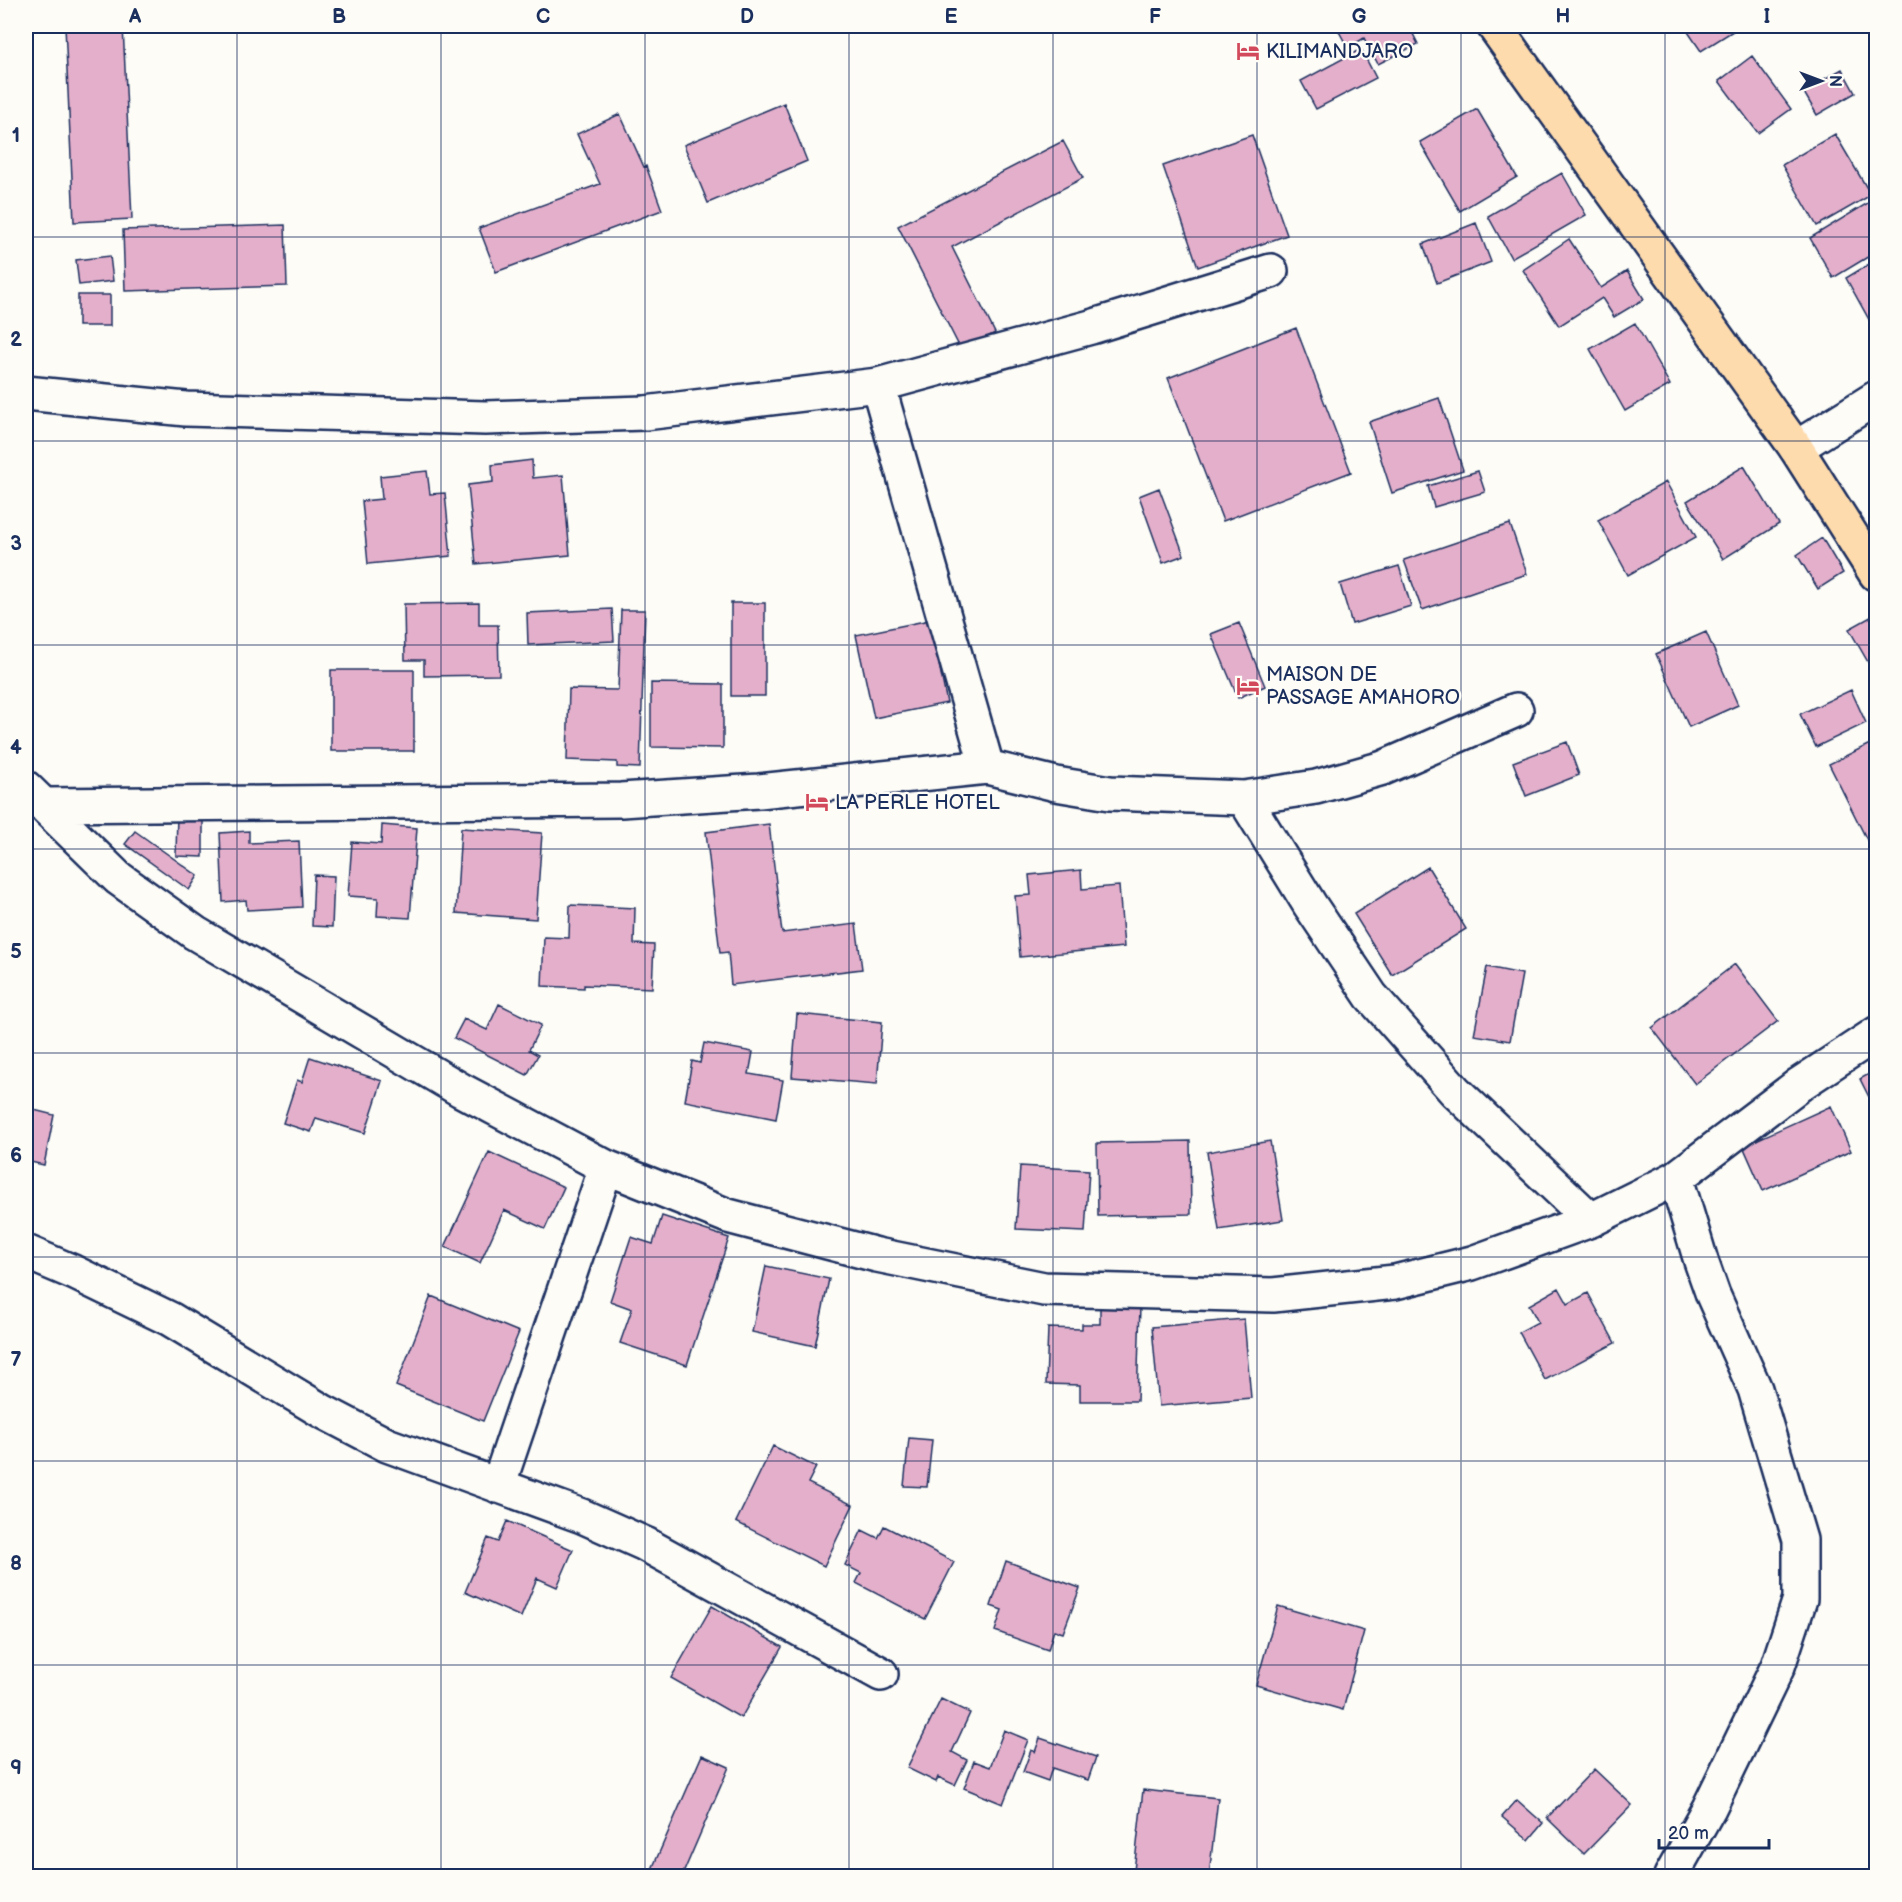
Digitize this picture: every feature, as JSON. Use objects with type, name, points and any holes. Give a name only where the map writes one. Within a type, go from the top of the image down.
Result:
[{"type":"main road","points":[[1494,26],[1796,448],[1876,573]]},
{"type":"street","points":[[26,393],[186,409],[486,418],[645,413],[878,385],[1091,327],[1271,271]]},
{"type":"street","points":[[878,385],[987,767]]},
{"type":"street","points":[[1796,448],[1876,398]]},
{"type":"street","points":[[35,796],[621,800],[759,791],[987,767],[1056,784],[1110,793],[1244,798],[1316,787],[1383,768],[1516,711]]},
{"type":"street","points":[[35,796],[118,878],[195,933],[461,1089],[606,1167],[728,1216],[877,1255],[1044,1289],[1273,1294],[1395,1282],[1472,1263],[1592,1220],[1676,1178],[1800,1084],[1876,1034]]},
{"type":"street","points":[[1244,798],[1371,996],[1455,1091],[1592,1220]]},
{"type":"street","points":[[498,1486],[606,1167]]},
{"type":"street","points":[[1671,1876],[1709,1808],[1778,1666],[1800,1599],[1800,1540],[1755,1389],[1713,1294],[1676,1178]]},
{"type":"street","points":[[26,1252],[170,1319],[322,1411],[387,1445],[582,1515],[645,1544],[881,1674]]},
{"type":"building","points":[[65,26],[123,26],[132,219],[74,222]]},
{"type":"building","points":[[1336,26],[1409,26],[1418,44],[1378,64],[1364,38],[1348,48]]},
{"type":"building","points":[[1684,26],[1741,26],[1701,51]]},
{"type":"building","points":[[1361,49],[1376,78],[1316,109],[1301,81]]},
{"type":"building","points":[[1752,56],[1791,109],[1758,133],[1719,81]]},
{"type":"building","points":[[1842,69],[1855,93],[1817,115],[1803,91]]},
{"type":"building","points":[[784,103],[807,161],[708,203],[684,145]]},
{"type":"building","points":[[1477,109],[1517,177],[1460,211],[1420,142]]},
{"type":"building","points":[[620,114],[644,167],[646,166],[662,210],[496,272],[479,228],[600,184],[577,134]]},
{"type":"building","points":[[1835,134],[1871,195],[1817,226],[1782,165]]},
{"type":"building","points":[[1252,135],[1287,235],[1198,267],[1163,166]]},
{"type":"building","points":[[1063,141],[1083,178],[952,247],[995,333],[961,350],[898,226]]},
{"type":"building","points":[[1562,173],[1586,215],[1511,258],[1488,216]]},
{"type":"building","points":[[1876,198],[1876,252],[1833,278],[1810,238]]},
{"type":"building","points":[[1476,223],[1491,262],[1437,283],[1423,244]]},
{"type":"building","points":[[285,225],[287,286],[125,291],[123,230]]},
{"type":"building","points":[[1569,239],[1601,288],[1627,271],[1644,299],[1614,317],[1602,298],[1559,326],[1523,270]]},
{"type":"building","points":[[110,256],[113,281],[79,285],[76,260]]},
{"type":"building","points":[[1874,261],[1876,265],[1876,332],[1846,278]]},
{"type":"building","points":[[78,295],[110,295],[110,326],[78,326]]},
{"type":"building","points":[[1635,323],[1670,385],[1625,411],[1590,349]]},
{"type":"building","points":[[1296,328],[1351,472],[1223,521],[1168,378]]},
{"type":"building","points":[[1439,398],[1463,470],[1392,493],[1369,422]]},
{"type":"building","points":[[532,460],[533,478],[563,475],[570,555],[476,564],[468,485],[493,482],[492,465]]},
{"type":"building","points":[[1744,466],[1779,524],[1723,559],[1687,501]]},
{"type":"building","points":[[427,471],[430,494],[445,493],[451,556],[368,564],[362,501],[382,499],[380,476]]},
{"type":"building","points":[[1478,471],[1485,492],[1434,507],[1428,486]]},
{"type":"building","points":[[1666,482],[1696,537],[1628,575],[1598,520]]},
{"type":"building","points":[[1159,488],[1184,555],[1163,563],[1139,496]]},
{"type":"building","points":[[1510,524],[1527,574],[1422,610],[1404,560]]},
{"type":"building","points":[[1822,538],[1843,573],[1818,589],[1797,555]]},
{"type":"building","points":[[1399,566],[1411,606],[1352,624],[1340,584]]},
{"type":"building","points":[[479,603],[479,625],[498,625],[499,675],[424,676],[424,660],[405,660],[404,604]]},
{"type":"building","points":[[731,603],[765,603],[765,696],[731,696]]},
{"type":"building","points":[[612,609],[614,641],[528,645],[527,613]]},
{"type":"building","points":[[621,610],[645,610],[640,768],[617,767],[617,762],[567,760],[569,689],[618,690]]},
{"type":"building","points":[[1876,614],[1876,676],[1849,629]]},
{"type":"building","points":[[930,620],[947,703],[874,718],[856,635]]},
{"type":"building","points":[[1239,623],[1265,686],[1238,698],[1211,634]]},
{"type":"building","points":[[1706,632],[1738,705],[1689,727],[1656,654]]},
{"type":"building","points":[[331,670],[414,670],[414,751],[331,751]]},
{"type":"building","points":[[651,683],[723,684],[723,748],[651,747]]},
{"type":"building","points":[[1851,690],[1866,723],[1816,747],[1800,714]]},
{"type":"building","points":[[1876,741],[1876,838],[1868,842],[1829,764]]},
{"type":"building","points":[[1567,742],[1579,775],[1526,796],[1513,762]]},
{"type":"building","points":[[177,814],[203,815],[203,857],[176,856]]},
{"type":"building","points":[[769,824],[782,933],[856,924],[862,969],[731,985],[728,952],[720,953],[706,832]]},
{"type":"building","points":[[382,825],[417,828],[410,918],[377,916],[378,898],[348,896],[352,842],[381,844]]},
{"type":"building","points":[[461,828],[542,833],[536,919],[456,913]]},
{"type":"building","points":[[135,831],[198,876],[189,890],[125,844]]},
{"type":"building","points":[[249,831],[249,843],[299,841],[302,907],[247,910],[246,900],[223,902],[220,833]]},
{"type":"building","points":[[1428,867],[1466,929],[1392,975],[1354,914]]},
{"type":"building","points":[[1081,870],[1082,889],[1119,886],[1124,947],[1020,957],[1015,896],[1031,895],[1029,875]]},
{"type":"building","points":[[314,875],[334,876],[332,927],[312,926]]},
{"type":"building","points":[[570,905],[635,908],[634,944],[654,945],[652,988],[542,986],[544,937],[569,938]]},
{"type":"building","points":[[1735,964],[1778,1021],[1695,1084],[1652,1028]]},
{"type":"building","points":[[1487,967],[1522,974],[1510,1041],[1474,1035]]},
{"type":"building","points":[[499,1004],[541,1025],[529,1050],[538,1055],[527,1075],[454,1038],[464,1019],[487,1030]]},
{"type":"building","points":[[797,1014],[882,1022],[877,1084],[792,1077]]},
{"type":"building","points":[[704,1043],[753,1052],[749,1074],[783,1080],[776,1119],[685,1101],[692,1061],[700,1063]]},
{"type":"building","points":[[310,1057],[382,1081],[365,1133],[316,1118],[311,1132],[283,1123],[297,1080],[302,1082]]},
{"type":"building","points":[[1876,1070],[1876,1111],[1860,1079]]},
{"type":"building","points":[[1831,1106],[1851,1151],[1763,1191],[1743,1146]]},
{"type":"building","points":[[26,1108],[54,1115],[44,1165],[26,1161]]},
{"type":"building","points":[[1190,1141],[1191,1214],[1098,1216],[1097,1143]]},
{"type":"building","points":[[1270,1141],[1283,1220],[1219,1230],[1207,1152]]},
{"type":"building","points":[[489,1152],[564,1187],[545,1229],[504,1210],[480,1263],[445,1247]]},
{"type":"building","points":[[1020,1166],[1089,1170],[1085,1232],[1016,1229]]},
{"type":"building","points":[[662,1216],[729,1238],[687,1365],[620,1343],[632,1309],[610,1301],[631,1237],[653,1244]]},
{"type":"building","points":[[766,1266],[829,1279],[815,1346],[752,1332]]},
{"type":"building","points":[[1559,1288],[1568,1304],[1588,1293],[1615,1343],[1545,1380],[1519,1332],[1538,1322],[1529,1305]]},
{"type":"building","points":[[431,1296],[519,1332],[483,1421],[396,1386]]},
{"type":"building","points":[[1100,1305],[1140,1306],[1137,1401],[1080,1401],[1080,1385],[1046,1384],[1048,1328],[1082,1329],[1082,1324],[1100,1324]]},
{"type":"building","points":[[1244,1319],[1251,1398],[1159,1406],[1152,1327]]},
{"type":"building","points":[[909,1438],[932,1440],[927,1487],[904,1486]]},
{"type":"building","points":[[773,1446],[816,1467],[808,1483],[853,1505],[824,1566],[736,1522]]},
{"type":"building","points":[[507,1521],[573,1550],[557,1587],[537,1578],[521,1617],[465,1592],[488,1538],[498,1542]]},
{"type":"building","points":[[884,1526],[954,1562],[925,1619],[856,1583],[861,1573],[845,1565],[862,1530],[878,1538]]},
{"type":"building","points":[[1006,1561],[1080,1588],[1063,1633],[1054,1630],[1048,1650],[995,1631],[1002,1610],[991,1606]]},
{"type":"building","points":[[712,1606],[782,1647],[741,1718],[671,1678]]},
{"type":"building","points":[[1278,1606],[1364,1631],[1343,1710],[1256,1685]]},
{"type":"building","points":[[941,1699],[970,1713],[952,1752],[967,1760],[955,1785],[938,1777],[936,1782],[907,1768]]},
{"type":"building","points":[[1004,1730],[1028,1740],[1003,1804],[964,1788],[974,1761],[990,1767]]},
{"type":"building","points":[[1040,1738],[1096,1757],[1088,1780],[1052,1768],[1048,1781],[1023,1772],[1031,1750],[1035,1752]]},
{"type":"building","points":[[702,1755],[729,1767],[682,1876],[649,1876]]},
{"type":"building","points":[[1594,1769],[1632,1805],[1584,1854],[1547,1818]]},
{"type":"building","points":[[1143,1790],[1218,1798],[1209,1876],[1134,1871]]},
{"type":"building","points":[[1517,1800],[1543,1823],[1529,1840],[1502,1817]]},
{"type":"building","points":[[719,1869],[736,1876],[715,1876]]},
{"type":"place","name":"KILIMANDJARO","points":[[1248,51]]},
{"type":"place","name":"MAISON DE PASSAGE AMAHORO","points":[[1248,686]]},
{"type":"place","name":"LA PERLE HOTEL","points":[[817,802]]}]
